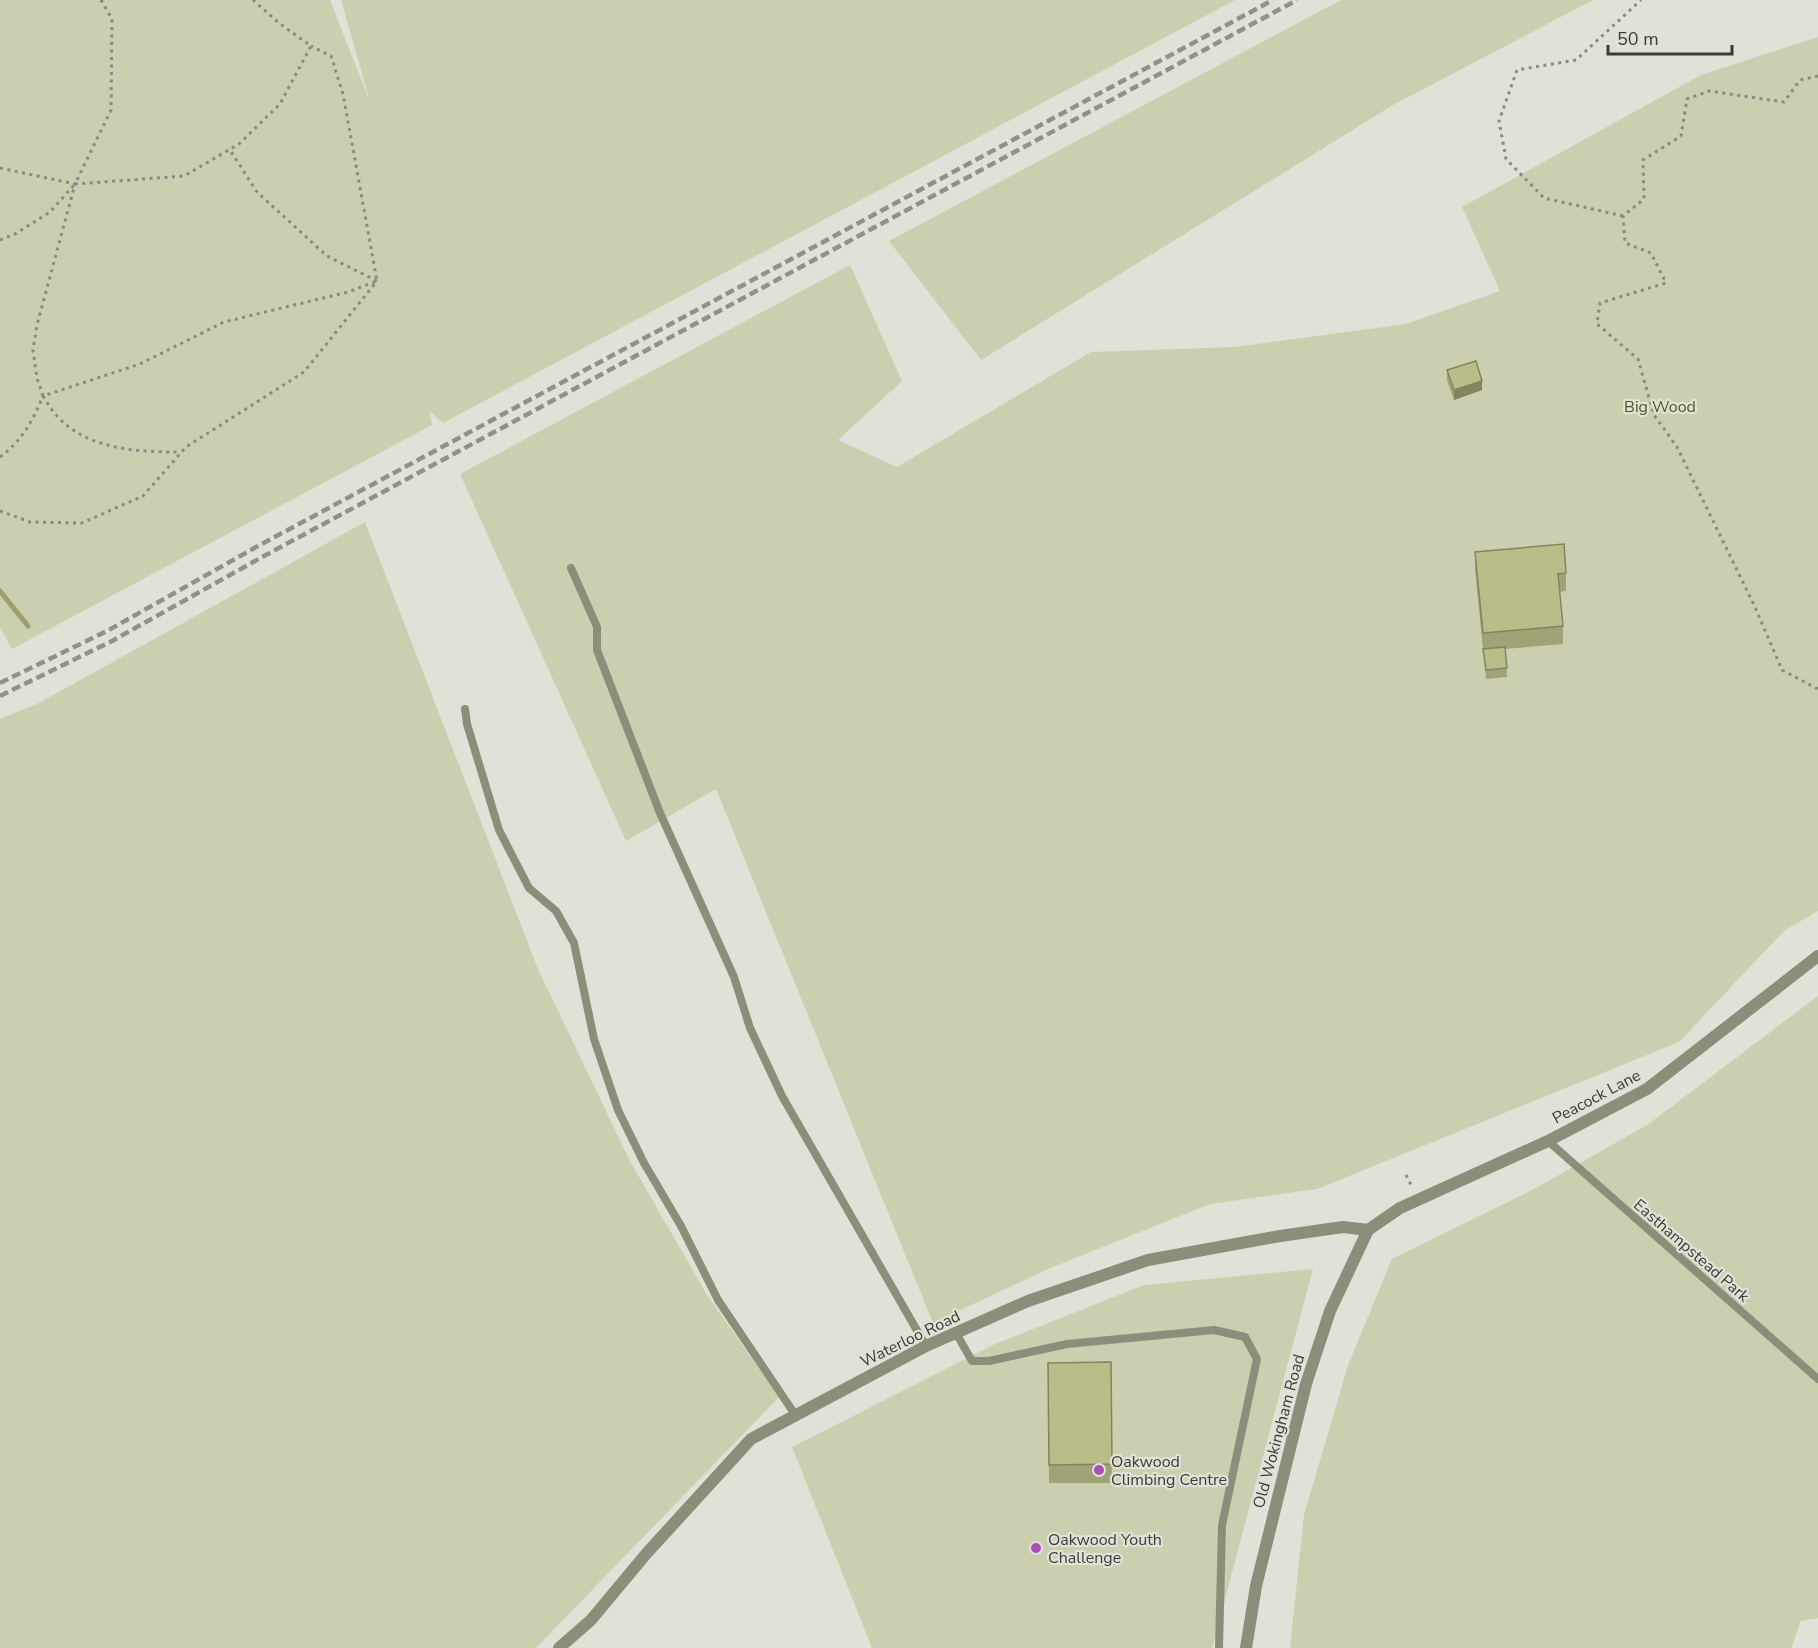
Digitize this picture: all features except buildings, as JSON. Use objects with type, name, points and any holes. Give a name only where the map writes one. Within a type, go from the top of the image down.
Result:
[{"type":"street","name":"Peacock Lane","points":[[1368,1230],[1400,1208],[1548,1141],[1647,1089],[1818,956]]},
{"type":"street","name":"Waterloo Road","points":[[559,1648],[591,1620],[646,1554],[751,1439],[926,1346],[1028,1301],[1148,1260],[1343,1227],[1368,1230]]},
{"type":"street","name":"Old Wokingham Road","points":[[1246,1648],[1258,1575],[1306,1383],[1330,1311],[1368,1230]]},
{"type":"lane","points":[[571,568],[597,627],[597,650],[660,813],[734,977],[750,1028],[782,1096],[926,1346]]},
{"type":"lane","points":[[465,708],[467,724],[500,830],[529,888],[556,911],[574,943],[594,1039],[618,1110],[644,1164],[681,1226],[718,1300],[796,1416]]},
{"type":"lane","name":"Easthampstead Park","points":[[1548,1141],[1818,1379]]},
{"type":"lane","points":[[956,1333],[972,1361],[989,1361],[1067,1344],[1214,1330],[1245,1337],[1257,1359],[1222,1525],[1219,1648]]},
{"type":"path","points":[[101,0],[112,19],[111,110],[75,184],[37,325],[33,350],[37,378],[43,396],[57,416],[78,432],[103,443],[135,452],[182,452]]},
{"type":"path","points":[[0,511],[30,522],[82,523],[142,496],[186,447],[304,372],[376,281],[343,94],[331,56],[311,46],[279,23],[253,0]]},
{"type":"path","points":[[1623,216],[1544,198],[1506,159],[1499,121],[1517,70],[1576,60],[1641,0]]},
{"type":"path","points":[[0,168],[75,184],[184,176],[240,144],[280,104],[311,46]]},
{"type":"path","points":[[1623,216],[1644,199],[1643,160],[1681,136],[1687,99],[1709,91],[1784,102],[1800,80],[1818,76]]},
{"type":"path","points":[[230,150],[257,192],[327,256],[376,281]]},
{"type":"path","points":[[0,240],[15,234],[50,212],[75,184]]},
{"type":"path","points":[[1623,216],[1625,243],[1651,253],[1666,283],[1600,303],[1597,324],[1638,359],[1654,415],[1677,447],[1755,607],[1782,670],[1818,689]]},
{"type":"path","points":[[0,457],[8,452],[30,426],[43,396],[140,364],[224,322],[348,292],[376,281]]},
{"type":"green space","points":[[0,0],[330,0],[370,102],[341,0],[1235,0],[443,423],[430,412],[432,425],[12,649],[0,628]]},
{"type":"green space","points":[[1341,0],[1593,0],[1393,105],[981,360],[889,241]]},
{"type":"green space","name":"Big Wood","points":[[1818,37],[1818,911],[1785,930],[1679,1042],[1317,1189],[1210,1204],[1048,1269],[933,1323],[716,789],[626,841],[460,474],[850,265],[902,381],[838,440],[897,467],[1091,352],[1234,347],[1406,324],[1500,291],[1462,207],[1701,75]]},
{"type":"green space","points":[[365,522],[538,969],[630,1161],[707,1295],[779,1397],[536,1648],[0,1648],[0,719],[39,703]]},
{"type":"green space","points":[[1818,996],[1818,1618],[1801,1621],[1791,1648],[1290,1648],[1304,1515],[1348,1365],[1392,1259],[1536,1188],[1647,1125]]},
{"type":"green space","name":"Oakwood Youth Challenge","points":[[1313,1269],[1212,1648],[872,1648],[792,1447],[995,1344],[1144,1285]]},
{"type":"waterway","points":[[0,591],[28,626]]},
{"type":"railway","points":[[0,683],[107,631],[258,546],[1273,0]]},
{"type":"railway","points":[[0,696],[112,641],[264,556],[1297,0]]},
{"type":"place","name":"Oakwood Climbing Centre","points":[[1099,1470]]},
{"type":"place","name":"Oakwood Youth Challenge","points":[[1036,1548]]}]
